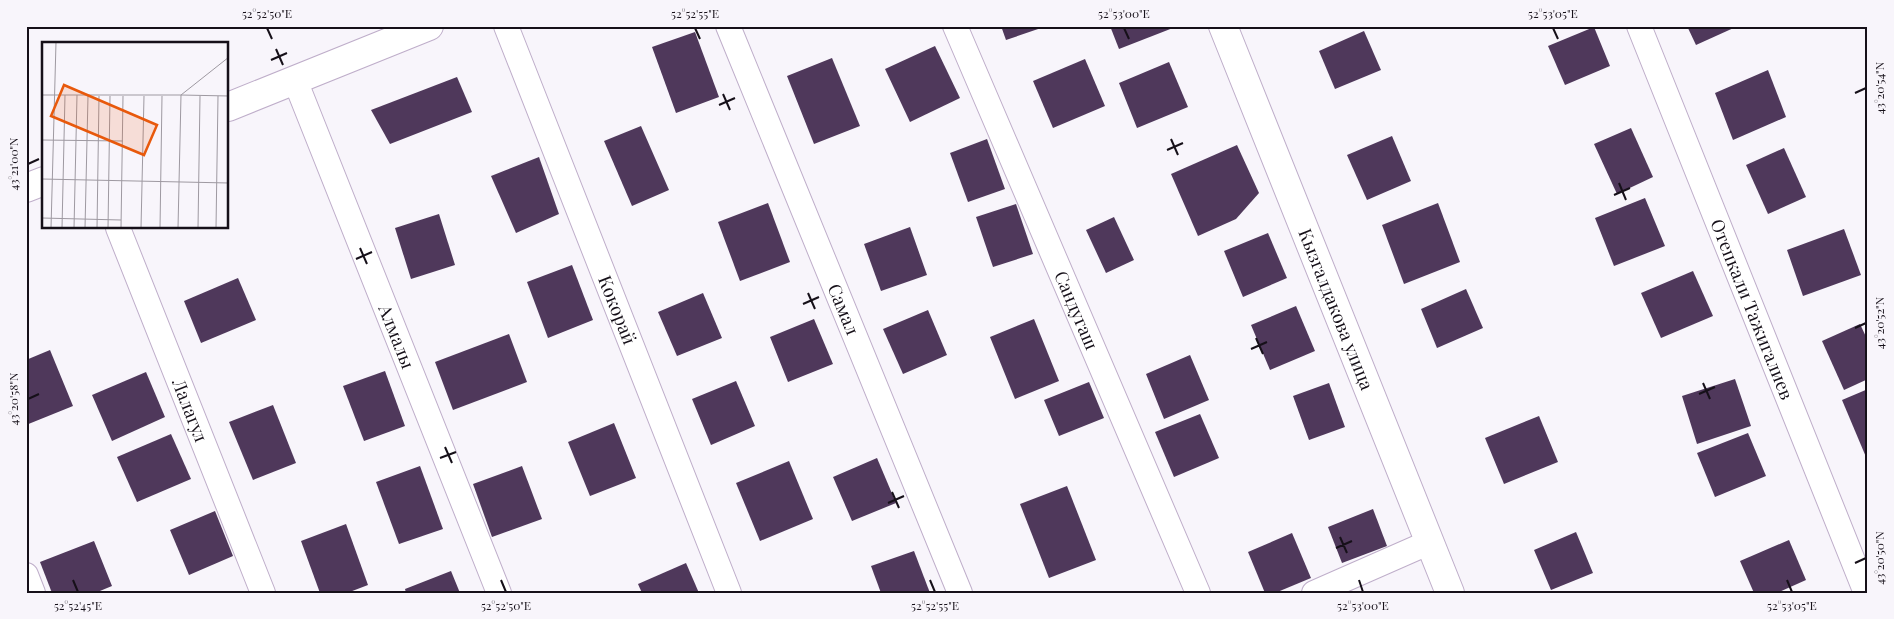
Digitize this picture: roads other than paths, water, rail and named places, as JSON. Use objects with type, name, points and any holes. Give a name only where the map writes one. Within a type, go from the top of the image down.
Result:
[{"type":"street","points":[[229,107],[429,26]]},
{"type":"street","name":"Кокорай","points":[[506,26],[729,593]]},
{"type":"street","name":"Самал","points":[[728,26],[960,593]]},
{"type":"street","name":"Сандугаш","points":[[955,26],[1198,593]]},
{"type":"street","name":"Кызгалдакова улица","points":[[1223,26],[1450,593]]},
{"type":"street","name":"Отепкали Тажигалиев","points":[[1639,26],[1724,244],[1866,593]]},
{"type":"street","name":"Алмалы","points":[[295,80],[499,593]]},
{"type":"street","points":[[26,188],[42,182]]},
{"type":"street","name":"Лалагул","points":[[118,229],[263,593]]},
{"type":"street","points":[[1314,593],[1430,542]]},
{"type":"street","points":[[26,575],[33,593]]}]
